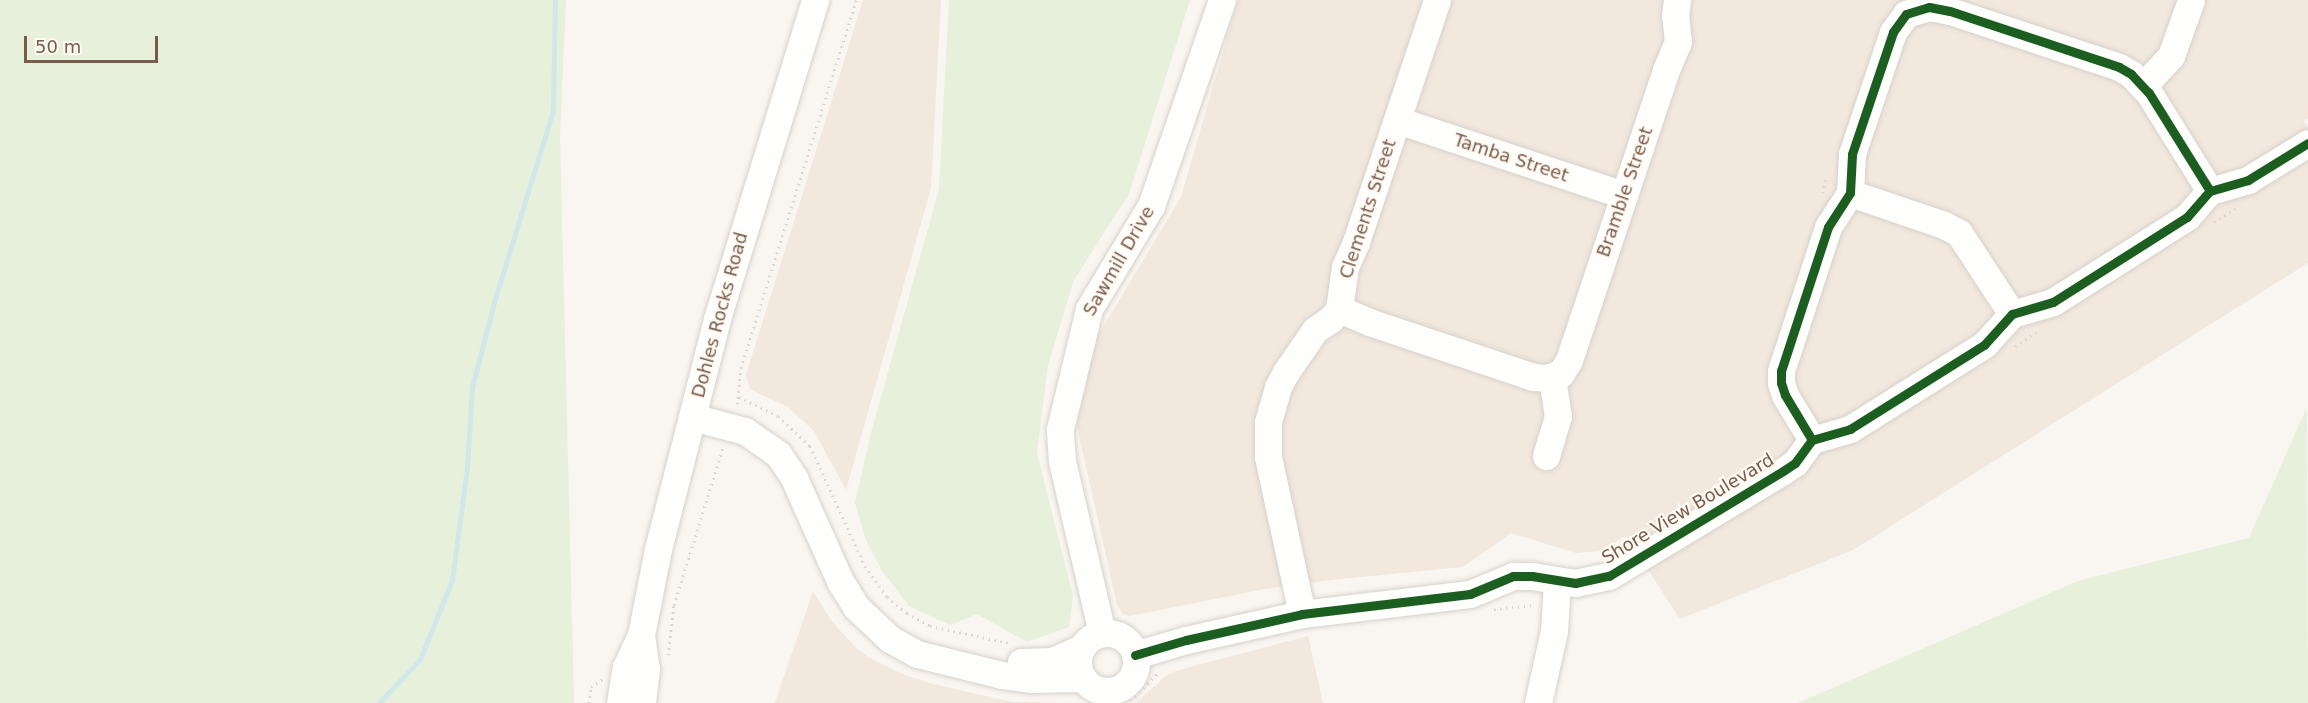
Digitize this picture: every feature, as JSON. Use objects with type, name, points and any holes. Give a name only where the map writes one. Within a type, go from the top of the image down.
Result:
[{"type":"street","name":"Dohles Rocks Road","points":[[620,703],[626,667],[641,635],[658,549],[736,253],[816,0]]},
{"type":"street","name":"Sawmill Drive","points":[[1091,641],[1062,461],[1060,429],[1084,323],[1096,296],[1151,206],[1222,0]]},
{"type":"street","name":"Clements Street","points":[[1339,309],[1342,298],[1342,276],[1356,242],[1437,0]]},
{"type":"street","points":[[2143,86],[2171,56],[2191,0]]},
{"type":"street","name":"Bramble Street","points":[[1552,377],[1561,373],[1569,360],[1666,70],[1678,42],[1675,1]]},
{"type":"street","points":[[2210,191],[2143,86],[2119,68],[1950,11],[1929,7],[1914,10],[1901,19],[1893,32],[1851,159],[1850,193],[1828,227],[1780,377],[1785,395],[1812,440],[1841,432],[1861,422],[1984,345],[2012,314],[2053,302],[2187,217],[2210,191],[2246,181],[2308,143]]},
{"type":"street","name":"Tamba Street","points":[[1397,120],[1624,195]]},
{"type":"street","points":[[1850,193],[1944,225],[1959,233],[2012,314]]},
{"type":"street","points":[[1302,614],[1268,458],[1268,422],[1286,372],[1315,330],[1331,319],[1339,309],[1369,322],[1523,374],[1540,378],[1552,377],[1559,410],[1546,456]]},
{"type":"street","points":[[694,410],[751,416],[768,425],[791,445],[809,472],[860,584],[880,612],[894,622],[922,638],[1021,662],[1052,661],[1091,641],[1110,633],[1126,640],[1135,655],[1136,664],[1130,681],[1114,691],[1096,690],[1082,678],[1078,663],[1091,641]]},
{"type":"street","points":[[694,410],[744,431],[778,454],[794,478],[840,581],[861,613],[890,639],[917,654],[1002,675],[1031,679],[1082,678]]},
{"type":"street","name":"Shore View Boulevard","points":[[1135,655],[1186,640],[1302,614],[1470,594],[1507,578],[1520,576],[1557,582],[1589,582],[1610,576],[1630,566],[1795,463],[1812,440]]},
{"type":"street","points":[[1538,703],[1554,631],[1557,582]]},
{"type":"street","name":"Dohles Rocks Road","points":[[641,635],[646,669],[642,703]]},
{"type":"path","points":[[737,404],[741,368],[856,0]]},
{"type":"path","points":[[2205,228],[2245,203]]},
{"type":"path","points":[[2012,348],[2043,329]]},
{"type":"path","points":[[739,397],[778,416],[810,446],[865,566],[887,597],[907,613],[930,626],[1011,643]]},
{"type":"path","points":[[667,660],[674,605],[726,440]]},
{"type":"path","points":[[588,703],[589,693],[595,683],[609,678]]},
{"type":"shaded area","points":[[863,0],[941,0],[931,188],[846,490],[814,431],[788,407],[750,389],[746,375]]},
{"type":"shaded area","points":[[1238,0],[2308,0],[2308,118],[2304,121],[2308,128],[2308,263],[1853,550],[1680,619],[1626,536],[1614,543],[1612,550],[1576,553],[1511,533],[1463,567],[1265,589],[1129,616],[1123,614],[1117,605],[1077,427],[1095,340],[1181,197]]},
{"type":"shaded area","points":[[813,591],[830,619],[855,647],[868,657],[900,673],[929,683],[1012,702],[1067,703],[775,703]]},
{"type":"shaded area","points":[[1308,636],[1323,703],[1136,703],[1167,675],[1179,670]]},
{"type":"green space","points":[[0,0],[566,0],[560,136],[574,703],[0,703]]},
{"type":"green space","points":[[949,0],[1190,0],[1129,194],[1074,280],[1048,365],[1037,453],[1073,596],[1069,627],[1027,642],[977,614],[950,625],[909,606],[881,569],[866,540],[855,503],[871,433],[939,189]]},
{"type":"green space","points":[[2307,407],[2308,703],[1798,703],[2078,581],[2249,538]]},
{"type":"waterway","points":[[379,703],[420,659],[452,580],[467,467],[472,387],[495,299],[553,110],[555,0]]},
{"type":"cycle path","points":[[1812,440],[1785,395],[1781,383],[1781,371],[1828,227],[1850,193],[1852,154],[1893,32],[1906,14],[1929,7],[1950,11],[2119,67],[2131,74],[2149,93],[2210,191]]},
{"type":"cycle path","points":[[1135,655],[1186,640],[1302,614],[1470,594],[1513,576],[1532,576],[1575,583],[1609,576],[1795,463],[1812,440],[1850,429],[1984,345],[2012,314],[2053,302],[2187,217],[2210,191],[2248,180],[2308,143]]}]
